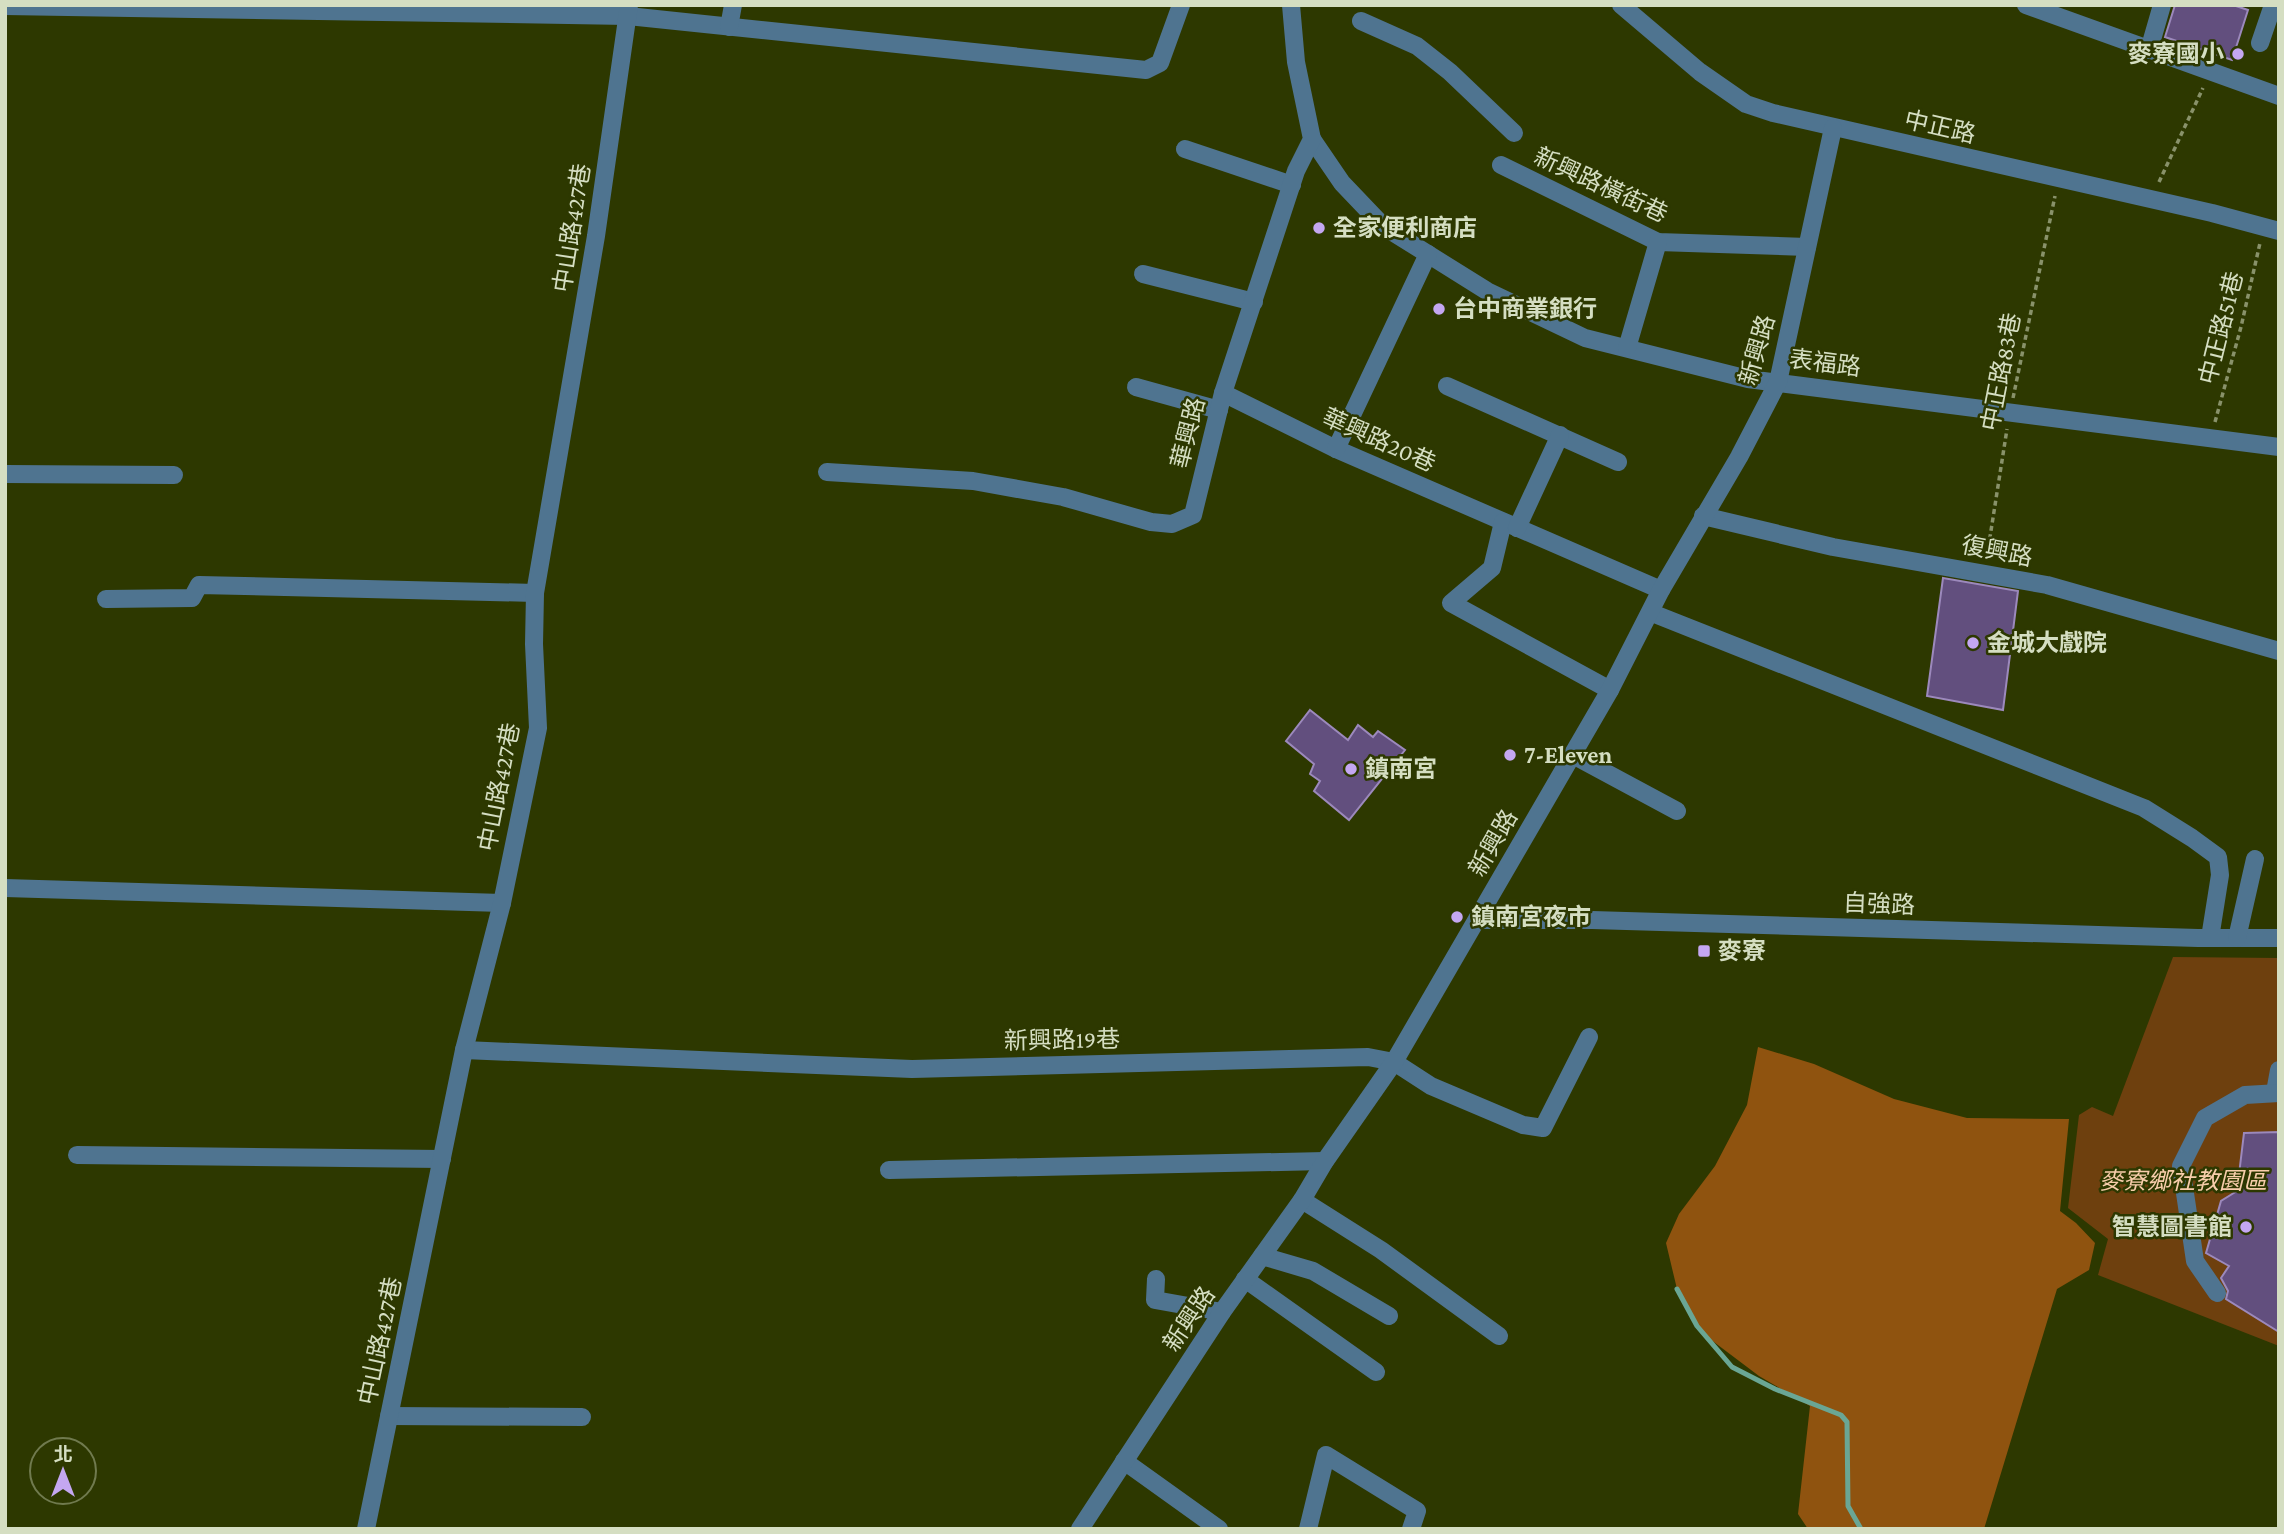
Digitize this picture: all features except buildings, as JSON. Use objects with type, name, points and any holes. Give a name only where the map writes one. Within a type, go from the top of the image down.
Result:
[{"type":"street","points":[[729,27],[733,5]]},
{"type":"street","points":[[5,6],[629,11],[729,27],[1146,70],[1160,63],[1181,5]]},
{"type":"street","points":[[1291,5],[1296,62],[1312,139]]},
{"type":"street","name":"中正路","points":[[1621,5],[1700,72],[1746,104],[1833,128],[2212,213],[2271,229]]},
{"type":"street","points":[[2026,5],[2279,96]]},
{"type":"street","points":[[2149,50],[2162,5]]},
{"type":"street","points":[[2260,43],[2273,5]]},
{"type":"street","name":"中山路427巷","points":[[366,1529],[464,1050],[502,903],[538,728],[534,645],[535,593],[596,236],[629,11]]},
{"type":"street","points":[[1361,21],[1417,46],[1450,72],[1514,133]]},
{"type":"street","name":"新興路","points":[[1080,1529],[1222,1312],[1302,1200],[1325,1161],[1394,1062],[1573,755],[1652,613],[1661,590],[1739,457],[1778,382],[1833,128]]},
{"type":"street","name":"華興路","points":[[827,472],[973,481],[1063,497],[1151,522],[1172,523],[1193,515],[1221,402],[1296,171],[1312,139]]},
{"type":"street","name":"表福路","points":[[1312,139],[1342,183],[1383,226],[1487,291],[1585,338],[1748,379],[2279,447]]},
{"type":"street","points":[[1185,149],[1292,185]]},
{"type":"street","name":"新興路橫街巷","points":[[1501,165],[1658,242],[1807,247]]},
{"type":"street","points":[[1627,348],[1658,242]]},
{"type":"street","points":[[1336,449],[1428,254]]},
{"type":"street","points":[[1143,274],[1254,302]]},
{"type":"street","points":[[1447,386],[1618,462]]},
{"type":"street","name":"華興路20巷","points":[[1136,387],[1221,402],[1661,590]]},
{"type":"street","points":[[1560,435],[1510,525],[1492,568],[1451,603],[1610,690]]},
{"type":"street","points":[[5,474],[174,475]]},
{"type":"street","name":"復興路","points":[[1703,516],[1833,547],[2047,585],[2279,651]]},
{"type":"street","points":[[106,599],[192,598],[199,585],[535,593]]},
{"type":"street","points":[[1652,613],[2144,808],[2218,858],[2220,875],[2210,938]]},
{"type":"street","points":[[1573,755],[1677,810]]},
{"type":"street","points":[[2237,938],[2255,859]]},
{"type":"street","points":[[5,888],[502,903]]},
{"type":"street","name":"自強路","points":[[1477,920],[1592,920],[2279,938]]},
{"type":"street","name":"新興路19巷","points":[[464,1050],[912,1069],[1368,1057],[1394,1062],[1431,1086],[1522,1125],[1543,1128],[1589,1037]]},
{"type":"street","points":[[2217,1293],[2195,1261],[2181,1166],[2205,1118],[2245,1095],[2277,1092],[2279,1070]]},
{"type":"street","points":[[77,1155],[442,1159]]},
{"type":"street","points":[[889,1170],[1325,1161]]},
{"type":"street","points":[[1302,1200],[1381,1251],[1499,1336]]},
{"type":"street","points":[[1262,1256],[1313,1271],[1389,1316]]},
{"type":"street","points":[[1156,1279],[1155,1300],[1222,1312]]},
{"type":"street","points":[[1245,1279],[1376,1372]]},
{"type":"street","points":[[389,1416],[582,1417]]},
{"type":"street","points":[[1308,1529],[1326,1455],[1418,1511],[1411,1529]]},
{"type":"street","points":[[1124,1461],[1219,1529]]},
{"type":"path","points":[[2151,200],[2211,71]]},
{"type":"path","name":"中正路83巷","points":[[1984,572],[2010,412],[2059,180]]},
{"type":"path","name":"中正路51巷","points":[[2210,438],[2271,229]]},
{"type":"green space","name":"麥寮鄉社教園區","points":[[2173,957],[2279,958],[2279,1346],[2098,1275],[2108,1239],[2068,1208],[2079,1115],[2092,1107],[2113,1116]]},
{"type":"shaded area","points":[[1758,1047],[1814,1064],[1894,1099],[1967,1118],[2069,1119],[2060,1211],[2095,1243],[2089,1270],[2057,1289],[1984,1529],[1808,1529],[1798,1514],[1810,1406],[1759,1376],[1702,1333],[1677,1289],[1666,1243],[1679,1214],[1715,1166],[1747,1105]]},
{"type":"waterway","points":[[1677,1289],[1697,1326],[1732,1367],[1775,1389],[1841,1415],[1847,1422],[1848,1506],[1861,1529]]},
{"type":"place","name":"麥寮國小","points":[[2238,54]]},
{"type":"place","name":"全家便利商店","points":[[1319,228]]},
{"type":"place","name":"台中商業銀行","points":[[1439,309]]},
{"type":"place","name":"金城大戲院","points":[[1973,643]]},
{"type":"place","name":"7-Eleven","points":[[1510,755]]},
{"type":"place","name":"鎮南宮","points":[[1351,769]]},
{"type":"place","name":"鎮南宮夜市","points":[[1457,917]]},
{"type":"place","name":"麥寮","points":[[1704,951]]},
{"type":"place","name":"智慧圖書館","points":[[2246,1227]]}]
